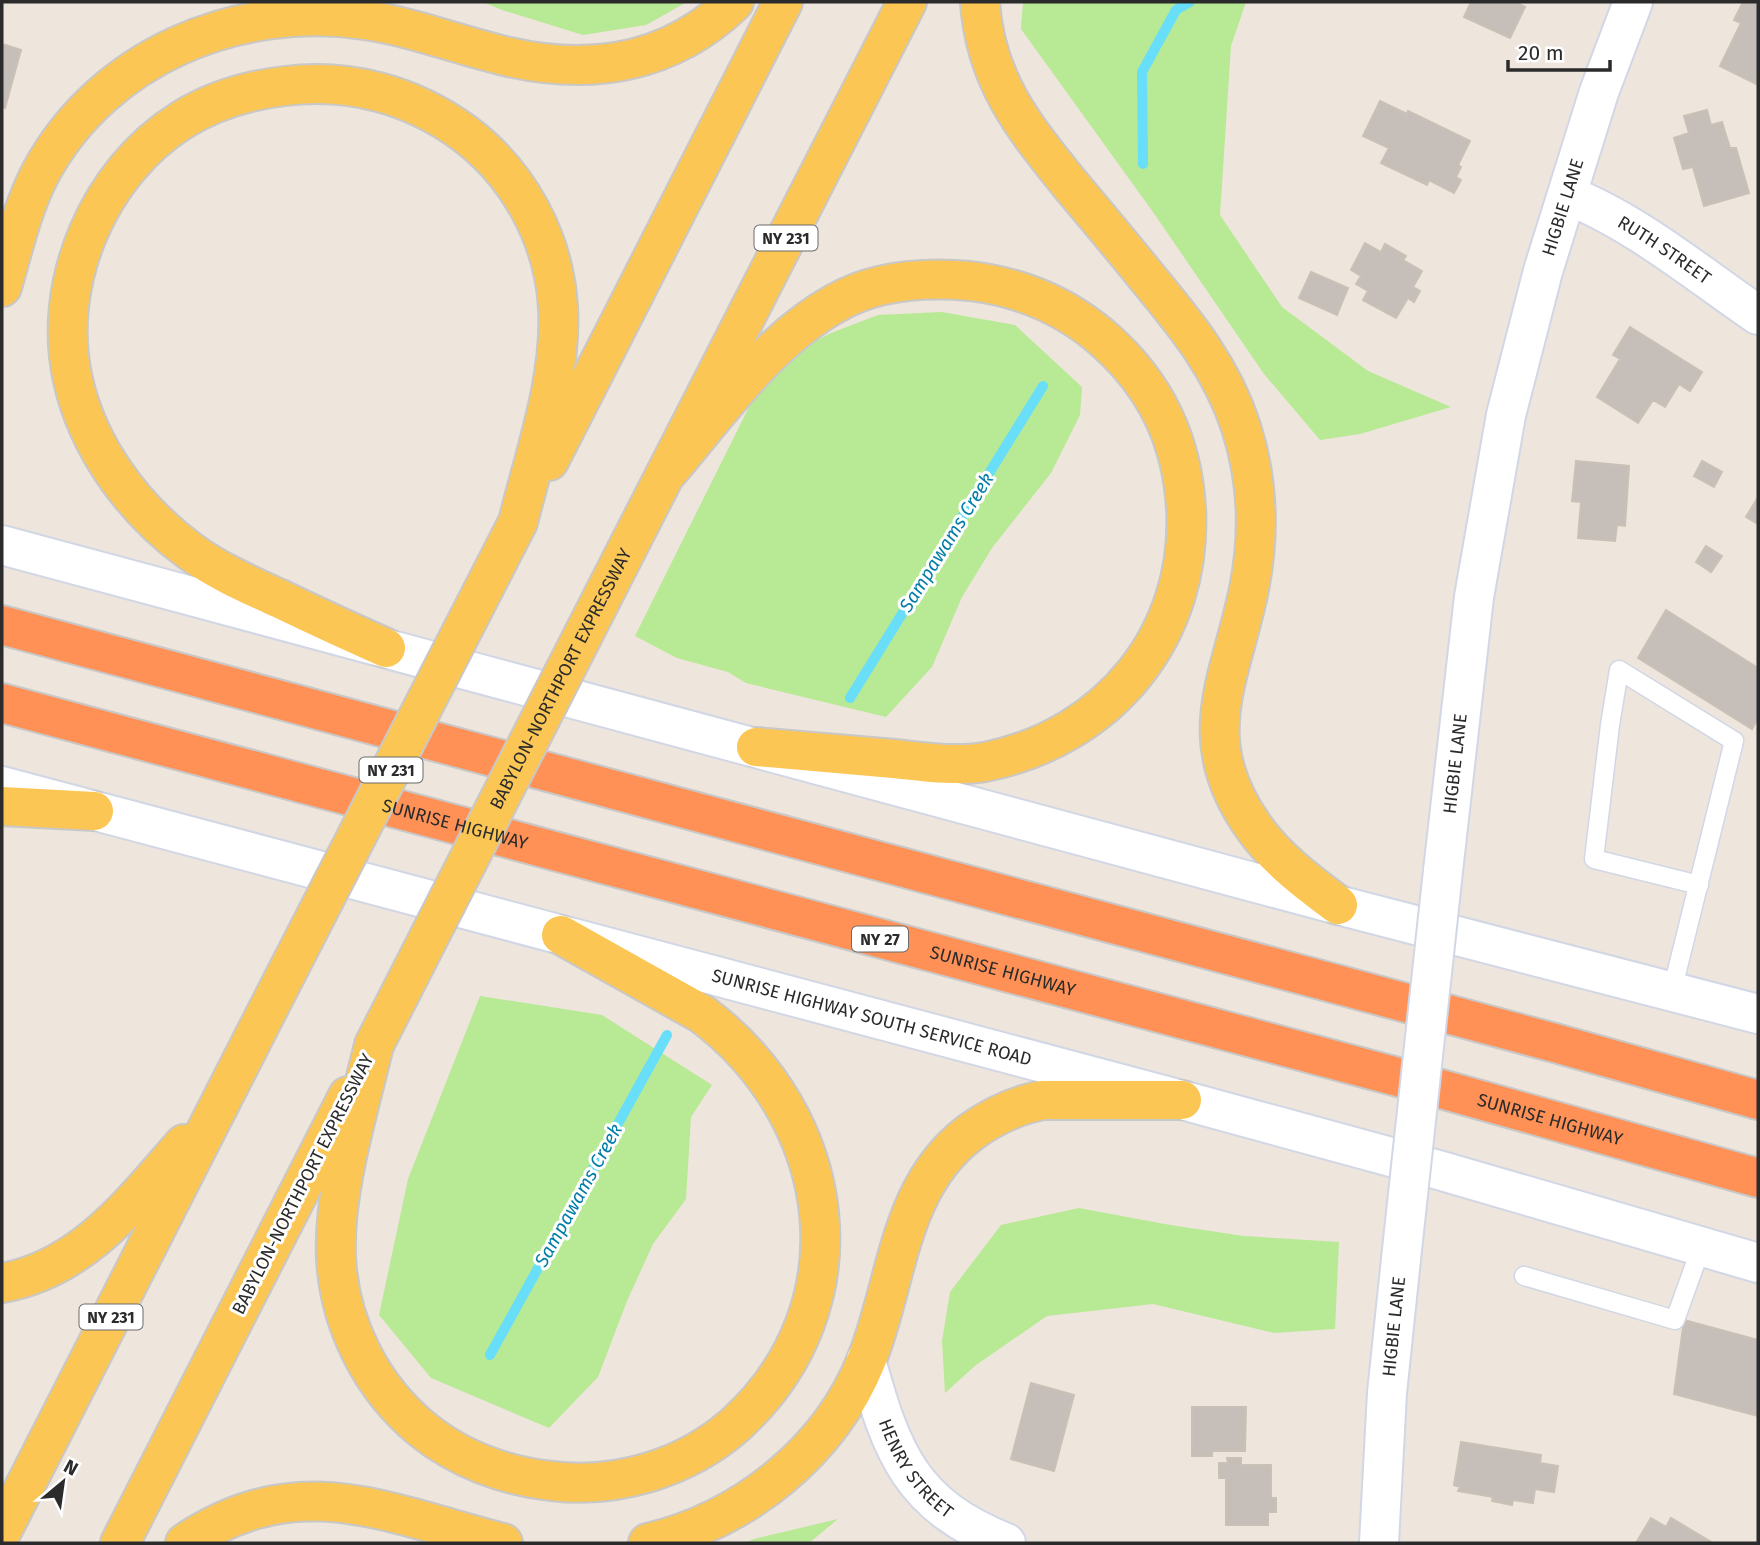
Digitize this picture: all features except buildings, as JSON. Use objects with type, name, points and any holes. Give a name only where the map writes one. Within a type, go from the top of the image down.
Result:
[{"type":"highway","points":[[2,625],[1758,1100]]},
{"type":"highway","name":"SUNRISE HIGHWAY","points":[[2,703],[1409,1080],[1758,1178]]},
{"type":"main road","points":[[2,287],[28,201],[58,146],[96,103],[129,75],[160,54],[192,39],[259,19],[297,15],[334,16],[404,28],[507,57],[539,63],[598,66],[655,53],[683,41],[734,2]]},
{"type":"main road","name":"NY 231","points":[[2,1531],[783,2]]},
{"type":"main road","name":"BABYLON-NORTHPORT EXPRESSWAY","points":[[120,1543],[907,2]]},
{"type":"main road","points":[[980,2],[985,36],[1009,103],[1035,141],[1188,327],[1220,376],[1232,402],[1251,460],[1256,540],[1248,591],[1221,701],[1219,722],[1224,766],[1241,807],[1254,828],[1287,864],[1338,905]]},
{"type":"main road","name":"HIGBIE LANE","points":[[1379,1543],[1387,1394],[1401,1259],[1474,597],[1495,468],[1531,314],[1612,54],[1633,2]]},
{"type":"main road","points":[[386,649],[234,578],[188,550],[134,498],[95,443],[76,391],[68,349],[73,281],[81,248],[95,216],[113,188],[156,139],[182,120],[212,104],[242,94],[310,83],[346,85],[381,92],[443,118],[474,141],[496,163],[534,213],[554,277],[558,308],[553,373],[518,522]]},
{"type":"main road","name":"RUTH STREET","points":[[1567,195],[1615,217],[1758,315]]},
{"type":"main road","points":[[666,474],[775,349],[818,314],[840,300],[869,289],[897,282],[930,279],[1013,289],[1067,312],[1094,331],[1119,353],[1147,386],[1157,402],[1181,462],[1187,525],[1185,556],[1180,586],[1170,614],[1159,639],[1132,678],[1105,704],[1082,720],[1057,736],[984,762],[933,763],[757,747]]},
{"type":"main road","points":[[2,545],[1338,905],[1758,1014]]},
{"type":"main road","points":[[2,786],[561,935],[702,1014],[722,1029],[770,1081],[800,1135],[819,1206],[821,1252],[811,1309],[788,1363],[769,1391],[725,1433],[701,1450],[647,1474],[619,1480],[580,1483],[532,1479],[477,1463],[451,1450],[406,1416],[389,1396],[357,1345],[339,1286],[336,1256],[340,1194],[374,1045]]},
{"type":"main road","points":[[2,806],[94,811]]},
{"type":"main road","name":"SUNRISE HIGHWAY SOUTH SERVICE ROAD","points":[[561,935],[1182,1100]]},
{"type":"main road","points":[[648,1543],[693,1530],[746,1503],[792,1468],[827,1429],[866,1360],[913,1206],[934,1168],[964,1137],[983,1123],[1010,1109],[1044,1100],[1182,1100],[1758,1263]]},
{"type":"main road","points":[[2,1283],[55,1265],[97,1237],[116,1220],[220,1103]]},
{"type":"main road","name":"HENRY STREET","points":[[866,1360],[879,1409],[898,1455],[914,1480],[944,1510],[1006,1543]]},
{"type":"main road","points":[[185,1543],[229,1517],[281,1503],[310,1500],[360,1505],[503,1543]]},
{"type":"lane","points":[[1672,991],[1699,885],[1734,741],[1619,670],[1594,859],[1699,885]]},
{"type":"lane","points":[[1524,1276],[1675,1320],[1702,1245]]},
{"type":"green space","points":[[483,2],[687,2],[646,25],[583,35]]},
{"type":"green space","points":[[1023,2],[1246,2],[1231,46],[1220,215],[1282,307],[1368,371],[1451,407],[1360,434],[1320,440],[1264,374],[1153,212],[1021,29]]},
{"type":"green space","points":[[942,312],[1015,325],[1082,387],[1080,415],[1051,473],[992,548],[962,597],[932,667],[886,717],[746,683],[728,672],[677,658],[635,636],[752,401],[781,358],[831,333],[878,315]]},
{"type":"green space","points":[[480,996],[602,1015],[712,1085],[691,1117],[686,1199],[653,1244],[627,1301],[598,1377],[549,1428],[431,1378],[379,1315],[408,1179]]},
{"type":"green space","points":[[1079,1208],[1244,1236],[1339,1242],[1335,1329],[1274,1333],[1153,1304],[1047,1316],[976,1365],[945,1393],[942,1341],[950,1292],[1001,1225]]},
{"type":"green space","points":[[838,1519],[809,1543],[745,1543],[754,1539]]},
{"type":"waterway","name":"Sampawams Creek","points":[[1143,164],[1142,72],[1176,10],[1190,2]]},
{"type":"waterway","name":"Sampawams Creek","points":[[850,698],[1043,386]]},
{"type":"waterway","name":"Sampawams Creek","points":[[490,1355],[667,1035]]}]
